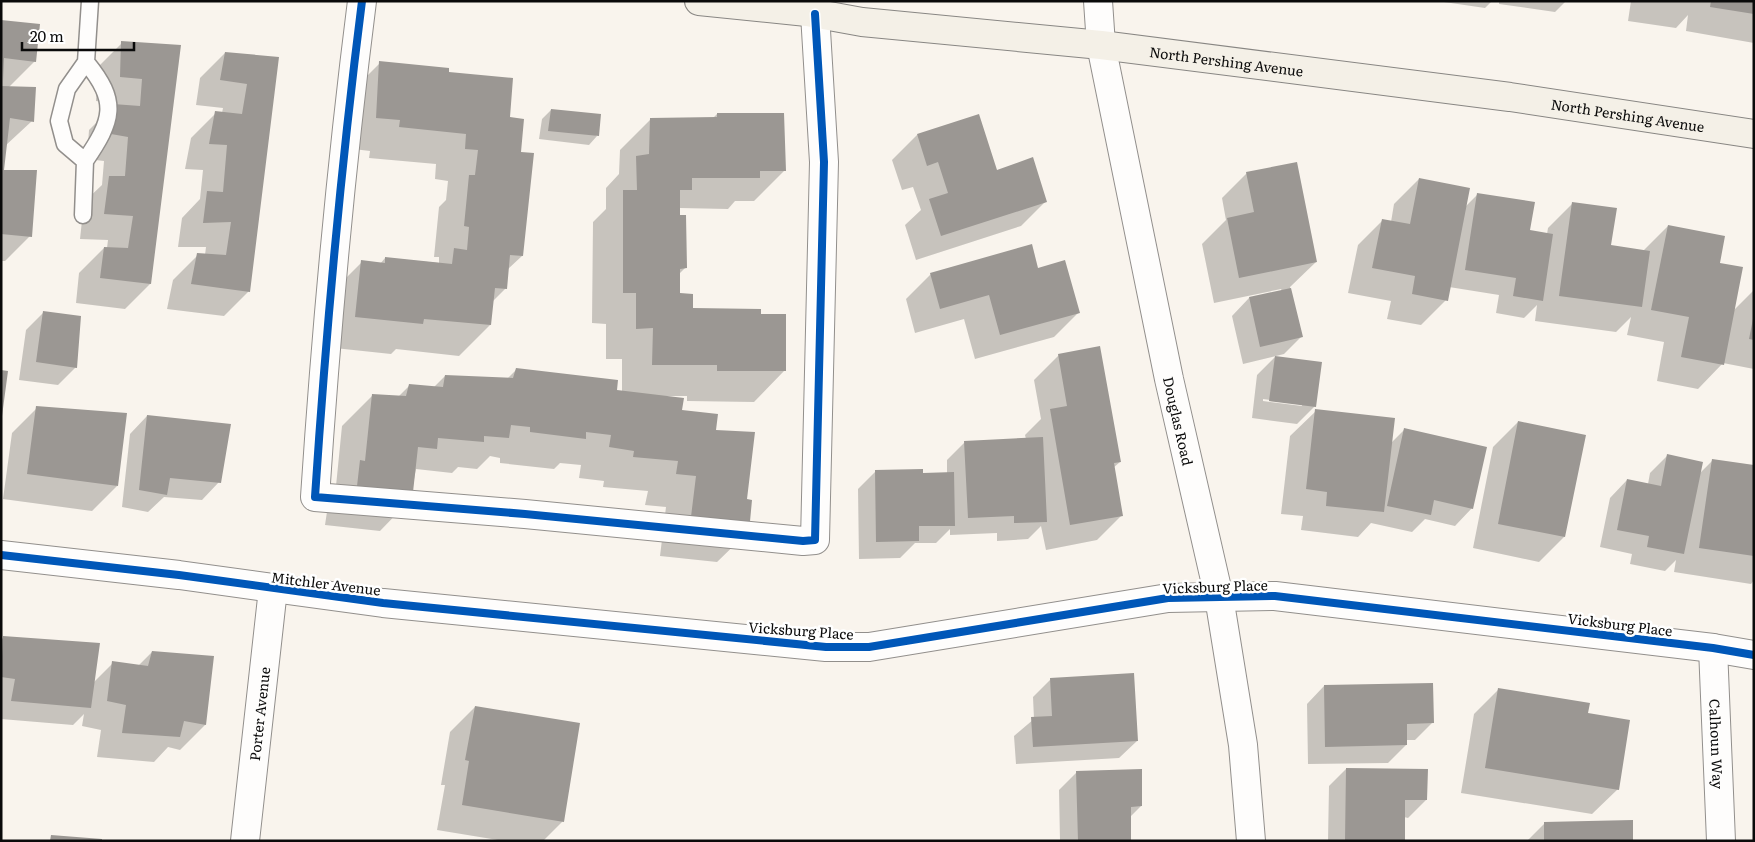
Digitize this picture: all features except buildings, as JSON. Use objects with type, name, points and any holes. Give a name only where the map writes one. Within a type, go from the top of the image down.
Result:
[{"type":"main road","name":"North Pershing Avenue","points":[[699,1],[810,9],[862,22],[1101,45],[1510,97],[1754,134]]},
{"type":"street","points":[[362,1],[349,102],[326,324],[315,497],[525,514],[803,541],[815,540],[824,162],[810,9]]},
{"type":"street","name":"Douglas Road","points":[[1098,1],[1101,45],[1169,379],[1219,597],[1243,744],[1251,841]]},
{"type":"street","name":"Mitchler Avenue","points":[[1,556],[179,575],[384,603],[649,629]]},
{"type":"street","name":"Porter Avenue","points":[[245,841],[274,588]]},
{"type":"street","name":"Vicksburg Place","points":[[649,629],[826,647],[869,647],[1168,598],[1275,596],[1754,654]]},
{"type":"street","name":"Calhoun Way","points":[[1713,648],[1721,841]]},
{"type":"lane","points":[[85,160],[66,144],[59,120],[67,89],[86,62],[90,1]]},
{"type":"lane","points":[[82,215],[85,160],[102,137],[110,107],[106,89],[86,62]]},
{"type":"cycle path","points":[[362,1],[335,249],[315,497],[525,514],[803,541],[815,540],[824,162],[815,14]]},
{"type":"cycle path","points":[[1,555],[179,575],[383,603],[826,647],[869,647],[1168,598],[1275,596],[1713,648],[1754,655]]}]
